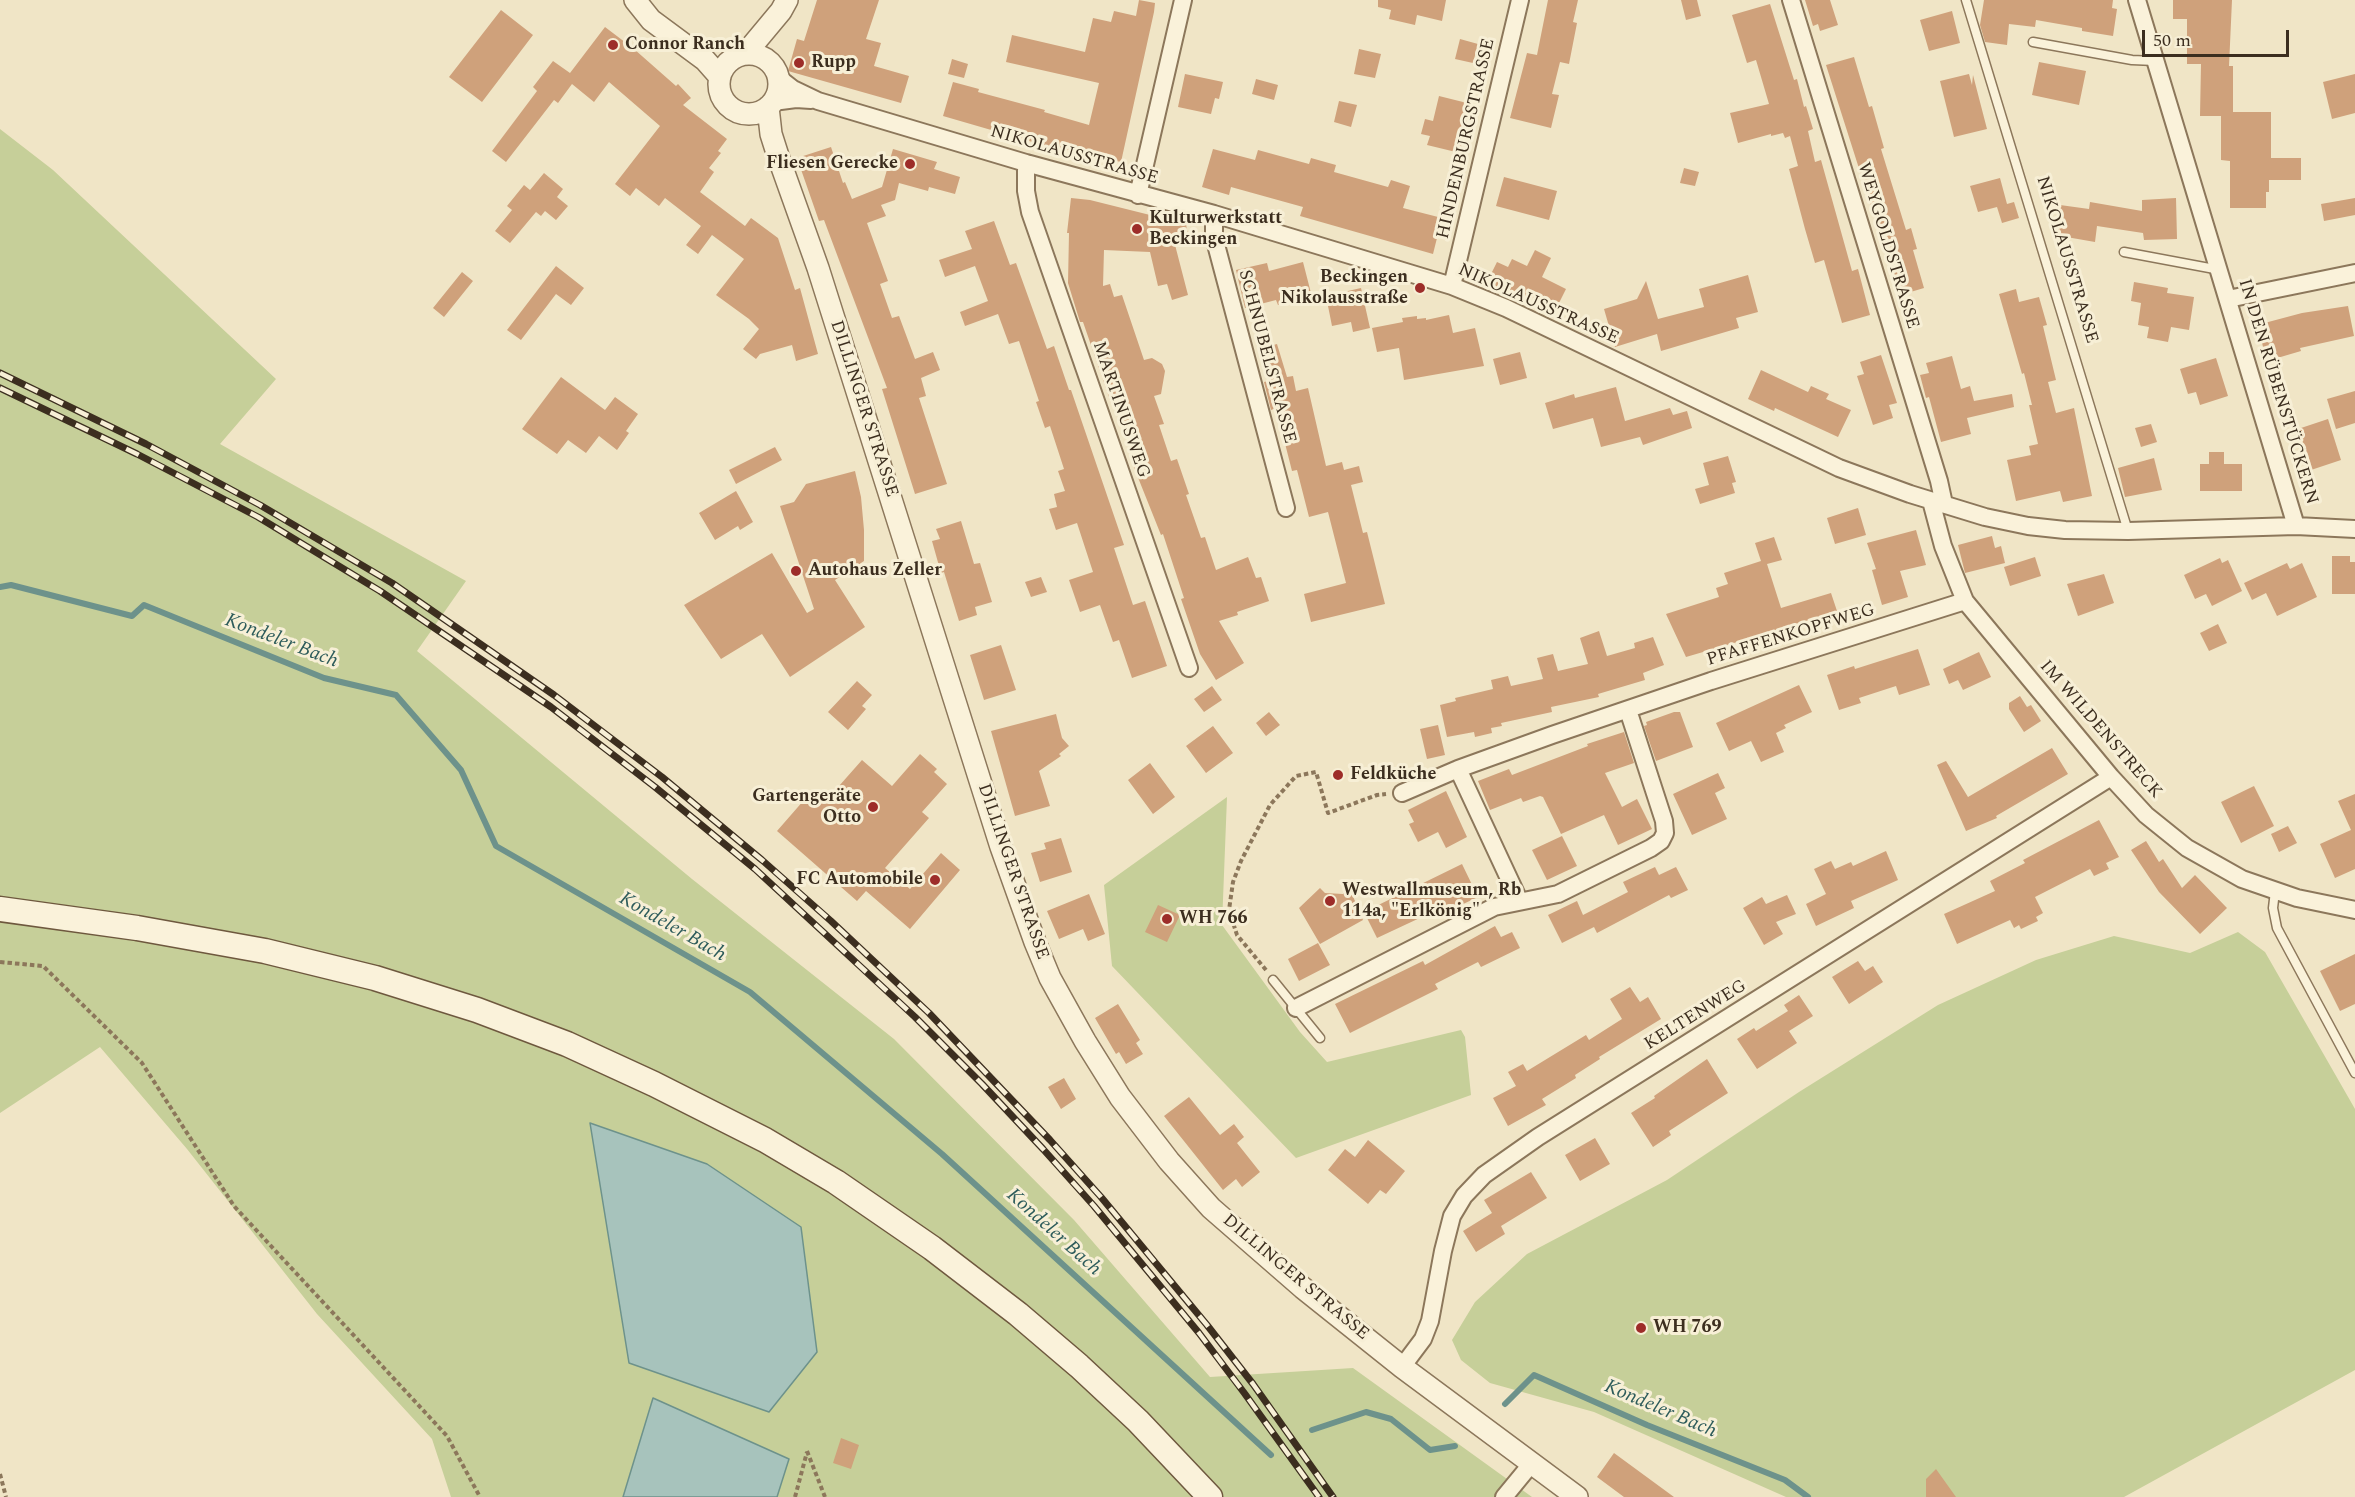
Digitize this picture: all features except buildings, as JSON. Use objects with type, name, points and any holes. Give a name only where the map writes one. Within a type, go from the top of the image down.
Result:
[{"type":"main road","points":[[0,909],[137,928],[254,949],[375,978],[477,1010],[567,1044],[654,1083],[785,1152],[836,1182],[932,1248],[1018,1314],[1079,1366],[1138,1421],[1210,1497]]},
{"type":"street","points":[[1138,195],[1183,0]]},
{"type":"street","name":"HINDENBURGSTRASSE","points":[[1452,286],[1520,0]]},
{"type":"street","name":"WEYGOLDSTRASSE","points":[[1791,0],[1935,469],[1937,503]]},
{"type":"street","name":"IN DEN RÜBENSTÜCKERN","points":[[2137,0],[2296,525]]},
{"type":"street","name":"DILLINGER STRASSE","points":[[637,2],[658,8],[713,49],[740,56],[756,54],[765,57],[776,71],[779,91],[771,105],[771,134],[777,156],[818,267],[1022,909],[1050,978],[1085,1041],[1120,1096],[1169,1161],[1211,1208],[1294,1281],[1402,1367],[1577,1497]]},
{"type":"street","name":"DILLINGER STRASSE","points":[[637,2],[651,20],[705,60],[720,78],[719,87],[726,104],[742,113],[777,156]]},
{"type":"street","points":[[720,78],[723,69],[740,56],[784,6]]},
{"type":"street","points":[[776,71],[784,6]]},
{"type":"street","name":"NIKOLAUSSTRASSE","points":[[776,71],[793,88],[818,101],[1138,195],[1214,214],[1452,286],[1506,308],[1839,468],[1937,503],[2028,526],[2065,530],[2128,531],[2296,525],[2355,530]]},
{"type":"street","name":"NIKOLAUSSTRASSE","points":[[771,105],[796,99],[818,101]]},
{"type":"street","points":[[742,113],[760,112],[771,105]]},
{"type":"street","name":"MARTINUSWEG","points":[[1026,163],[1026,191],[1030,212],[1189,668]]},
{"type":"street","name":"SCHNUBELSTRASSE","points":[[1214,214],[1214,237],[1286,508]]},
{"type":"street","points":[[2228,299],[2355,273]]},
{"type":"street","name":"IM WILDENSTRECK","points":[[1937,503],[1946,555],[1965,601],[2111,777],[2146,815],[2187,848],[2242,879],[2297,898],[2355,910]]},
{"type":"street","name":"PFAFFENKOPFWEG","points":[[1402,793],[1458,769],[1628,710],[1965,601]]},
{"type":"street","points":[[1296,1008],[1494,906],[1558,894],[1661,841],[1665,833],[1628,710]]},
{"type":"street","points":[[1458,769],[1519,900]]},
{"type":"street","name":"KELTENWEG","points":[[1402,1367],[1423,1339],[1430,1321],[1452,1216],[1464,1196],[1484,1175],[1538,1137],[2111,777]]},
{"type":"street","points":[[1504,1497],[1532,1463]]},
{"type":"lane","name":"NIKOLAUSSTRASSE","points":[[1966,0],[2128,531]]},
{"type":"lane","points":[[2033,42],[2132,60],[2156,61]]},
{"type":"lane","name":"IN DEN RÜBENSTÜCKERN","points":[[2124,252],[2220,270]]},
{"type":"lane","points":[[2275,891],[2273,908],[2277,928],[2355,1073]]},
{"type":"lane","points":[[1274,980],[1320,1038]]},
{"type":"path","points":[[1274,980],[1237,935],[1229,910],[1233,882],[1241,861],[1270,805],[1296,776],[1316,772],[1328,813],[1377,795],[1402,793]]},
{"type":"path","points":[[0,962],[43,966],[142,1063],[234,1206],[447,1436],[480,1497]]},
{"type":"path","points":[[795,1497],[807,1451],[825,1497]]},
{"type":"path","points":[[0,1474],[6,1497]]},
{"type":"green space","points":[[0,129],[53,170],[276,379],[220,444],[466,581],[417,651],[692,879],[894,1039],[1074,1220],[1210,1377],[1353,1368],[1532,1497],[777,1497],[788,1459],[653,1398],[623,1497],[451,1497],[432,1439],[317,1314],[187,1149],[100,1047],[0,1113]]},
{"type":"green space","points":[[1227,797],[1222,925],[1300,1032],[1327,1062],[1461,1030],[1465,1037],[1471,1095],[1296,1158],[1112,966],[1104,885]]},
{"type":"green space","points":[[2238,932],[2265,952],[2355,1109],[2355,1370],[2124,1497],[1786,1497],[1594,1412],[1490,1383],[1461,1360],[1452,1340],[1475,1302],[1527,1254],[1667,1180],[1799,1092],[1938,1005],[2036,960],[2114,936],[2190,953]]},
{"type":"water","points":[[590,1123],[707,1164],[801,1227],[817,1352],[769,1412],[629,1363]]},
{"type":"water","points":[[653,1398],[789,1459],[777,1497],[623,1497]]},
{"type":"waterway","name":"Kondeler Bach","points":[[0,587],[11,585],[132,616],[144,605],[324,678],[396,695],[461,770],[496,846],[750,992],[942,1154],[1271,1455]]},
{"type":"waterway","name":"Kondeler Bach","points":[[1505,1404],[1534,1375],[1647,1425],[1785,1480],[1808,1497]]},
{"type":"waterway","name":"Kondeler Bach","points":[[1312,1430],[1366,1412],[1391,1419],[1430,1450],[1455,1446]]},
{"type":"railway","points":[[0,373],[146,444],[260,505],[392,583],[554,695],[662,777],[762,860],[929,1013],[1050,1140],[1101,1197],[1207,1325],[1253,1384],[1333,1497]]},
{"type":"railway","points":[[0,388],[137,454],[258,517],[380,591],[551,707],[655,787],[755,869],[915,1017],[1043,1149],[1094,1206],[1199,1333],[1319,1497]]},
{"type":"place","name":"Connor Ranch","points":[[613,45]]},
{"type":"place","name":"Rupp","points":[[799,63]]},
{"type":"place","name":"Fliesen Gerecke","points":[[910,164]]},
{"type":"place","name":"Kulturwerkstatt Beckingen","points":[[1137,229]]},
{"type":"place","name":"Beckingen Nikolausstraße","points":[[1420,288]]},
{"type":"place","name":"Autohaus Zeller","points":[[796,571]]},
{"type":"place","name":"Feldküche","points":[[1338,775]]},
{"type":"place","name":"Gartengeräte Otto","points":[[873,807]]},
{"type":"place","name":"FC Automobile","points":[[935,880]]},
{"type":"place","name":"Westwallmuseum, Rb 114a, \"Erlkönig\"","points":[[1330,901]]},
{"type":"place","name":"WH 766","points":[[1167,919]]},
{"type":"place","name":"WH 769","points":[[1641,1328]]}]
